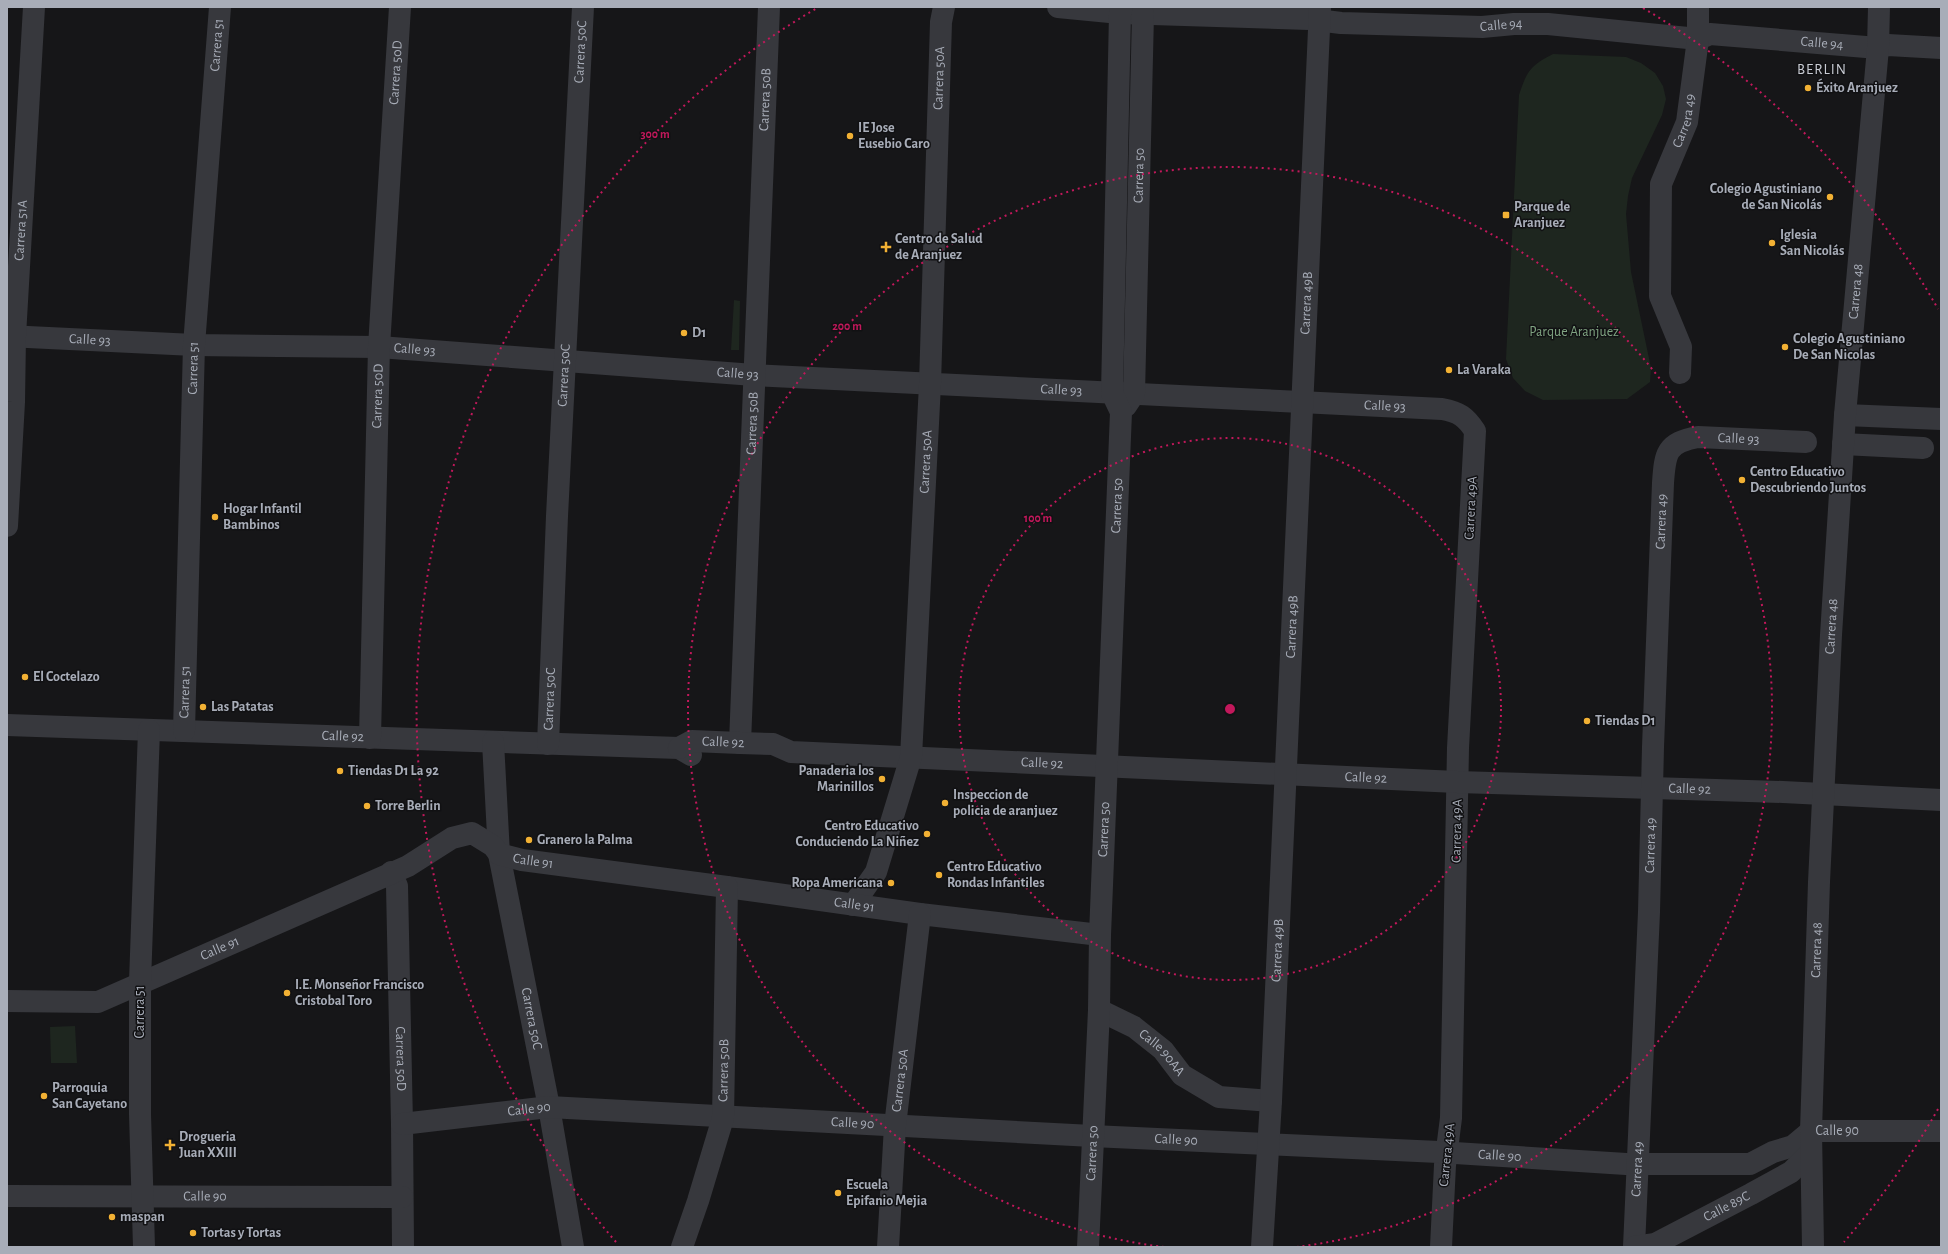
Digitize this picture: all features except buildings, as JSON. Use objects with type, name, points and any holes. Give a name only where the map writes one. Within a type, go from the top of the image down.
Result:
[{"type":"street","name":"Carrera 51A","points":[[7,526],[14,402],[11,336],[34,7]]},
{"type":"street","name":"Carrera 51","points":[[184,731],[194,345],[220,7]]},
{"type":"street","name":"Carrera 50D","points":[[370,738],[379,347],[400,7]]},
{"type":"street","name":"Carrera 50C","points":[[548,744],[557,516],[583,7]]},
{"type":"street","name":"Carrera 50B","points":[[740,743],[769,7]]},
{"type":"street","name":"Carrera 50A","points":[[853,904],[876,872],[911,757],[930,384],[941,22],[944,7]]},
{"type":"street","name":"Calle 94","points":[[1058,7],[1131,10],[1319,13],[1341,23],[1482,26],[1503,16],[1548,24],[1698,39],[1710,34],[1878,48],[1888,45],[1941,48]]},
{"type":"street","name":"Carrera 49","points":[[1680,373],[1680,347],[1660,296],[1659,230],[1661,184],[1687,122],[1698,39],[1698,7]]},
{"type":"street","name":"Carrera 48","points":[[1812,1247],[1811,1141],[1823,794],[1845,415],[1878,48],[1879,7]]},
{"type":"street","name":"Carrera 50","points":[[1131,10],[1134,394]]},
{"type":"street","name":"Carrera 50","points":[[1088,1247],[1099,1010],[1116,402],[1131,10]]},
{"type":"street","name":"Carrera 49B","points":[[1262,1247],[1267,1144],[1271,1101],[1319,13]]},
{"type":"street","name":"Calle 93","points":[[11,336],[194,345],[379,347],[754,375],[930,384],[1116,402]]},
{"type":"street","name":"Calle 93","points":[[1134,394],[1442,410],[1454,412],[1466,418]]},
{"type":"street","points":[[1116,402],[1134,394]]},
{"type":"street","points":[[1845,415],[1941,420]]},
{"type":"street","name":"Carrera 49A","points":[[1441,1247],[1446,1152],[1451,1118],[1457,782],[1475,431],[1466,418]]},
{"type":"street","name":"Calle 93","points":[[1672,446],[1684,440],[1698,437],[1806,442]]},
{"type":"street","points":[[1843,444],[1923,448]]},
{"type":"street","name":"Carrera 49","points":[[1634,1247],[1653,788],[1663,483],[1666,457],[1672,446]]},
{"type":"street","name":"Calle 92","points":[[7,725],[679,748],[692,755],[774,758],[792,752],[1285,773],[1457,782],[1823,794],[1941,800]]},
{"type":"street","points":[[7,740],[14,735],[36,726]]},
{"type":"street","name":"Carrera 51","points":[[144,1247],[140,1090],[140,982],[150,730]]},
{"type":"street","name":"Calle 92","points":[[679,748],[692,741],[774,744],[792,752]]},
{"type":"street","name":"Carrera 50C","points":[[493,742],[499,854],[549,1107],[574,1247]]},
{"type":"street","name":"Calle 91","points":[[7,1001],[98,1002],[140,982],[391,872],[408,866],[452,838],[472,833],[493,846],[499,854],[522,860],[920,914],[1100,935]]},
{"type":"street","name":"Carrera 50D","points":[[391,872],[397,886],[403,1247]]},
{"type":"street","name":"Carrera 50B","points":[[682,1247],[698,1202],[722,1118],[727,887]]},
{"type":"street","name":"Carrera 50A","points":[[888,1247],[895,1126],[920,914]]},
{"type":"street","name":"Calle 90AA","points":[[1099,1010],[1134,1027],[1163,1050],[1182,1075],[1219,1097],[1271,1101]]},
{"type":"street","name":"Calle 90","points":[[402,1124],[549,1107],[722,1118],[1446,1152],[1638,1164],[1750,1164],[1773,1152],[1811,1141],[1941,1131]]},
{"type":"street","name":"Calle 89C","points":[[1634,1247],[1655,1244],[1791,1172],[1811,1141]]},
{"type":"street","name":"Calle 90","points":[[7,1196],[402,1197]]},
{"type":"green space","name":"Parque Aranjuez","points":[[1553,54],[1626,57],[1641,63],[1655,73],[1663,86],[1666,99],[1662,115],[1632,178],[1628,196],[1626,214],[1631,272],[1651,368],[1650,382],[1627,399],[1543,400],[1525,391],[1513,378],[1506,359],[1519,95],[1524,80],[1530,70],[1539,62]]},
{"type":"green space","points":[[734,300],[740,301],[739,350],[731,350]]},
{"type":"green space","points":[[75,1026],[77,1063],[51,1063],[50,1027]]},
{"type":"place","name":"Éxito Aranjuez","points":[[1808,88]]},
{"type":"place","name":"IE Jose Eusebio Caro","points":[[850,136]]},
{"type":"place","name":"Colegio Agustiniano de San Nicolás","points":[[1830,197]]},
{"type":"place","name":"Parque de Aranjuez","points":[[1506,215]]},
{"type":"place","name":"Iglesia San Nicolás","points":[[1772,243]]},
{"type":"place","name":"Centro de Salud de Aranjuez","points":[[886,247]]},
{"type":"place","name":"D1","points":[[684,333]]},
{"type":"place","name":"Colegio Agustiniano De San Nicolas","points":[[1785,347]]},
{"type":"place","name":"La Varaka","points":[[1449,370]]},
{"type":"place","name":"Centro Educativo Descubriendo Juntos","points":[[1742,480]]},
{"type":"place","name":"Hogar Infantil Bambinos","points":[[215,517]]},
{"type":"place","name":"El Coctelazo","points":[[25,677]]},
{"type":"place","name":"Las Patatas","points":[[203,707]]},
{"type":"place","name":"Tiendas D1","points":[[1587,721]]},
{"type":"place","name":"Tiendas D1 La 92","points":[[340,771]]},
{"type":"place","name":"Panaderia los Marinillos","points":[[882,779]]},
{"type":"place","name":"Inspeccion de policia de aranjuez","points":[[945,803]]},
{"type":"place","name":"Torre Berlin","points":[[367,806]]},
{"type":"place","name":"Centro Educativo Conduciendo La Niñez","points":[[927,834]]},
{"type":"place","name":"Granero la Palma","points":[[529,840]]},
{"type":"place","name":"Centro Educativo Rondas Infantiles","points":[[939,875]]},
{"type":"place","name":"Ropa Americana","points":[[891,883]]},
{"type":"place","name":"I.E. Monseñor Francisco Cristobal Toro","points":[[287,993]]},
{"type":"place","name":"Parroquia San Cayetano","points":[[44,1096]]},
{"type":"place","name":"Drogueria Juan XXIII","points":[[170,1145]]},
{"type":"place","name":"Escuela Epifanio Mejia","points":[[838,1193]]},
{"type":"place","name":"maspan","points":[[112,1217]]},
{"type":"place","name":"Tortas y Tortas","points":[[193,1233]]},
{"type":"district","name":"BERLIN","points":[[1822,69]]}]
